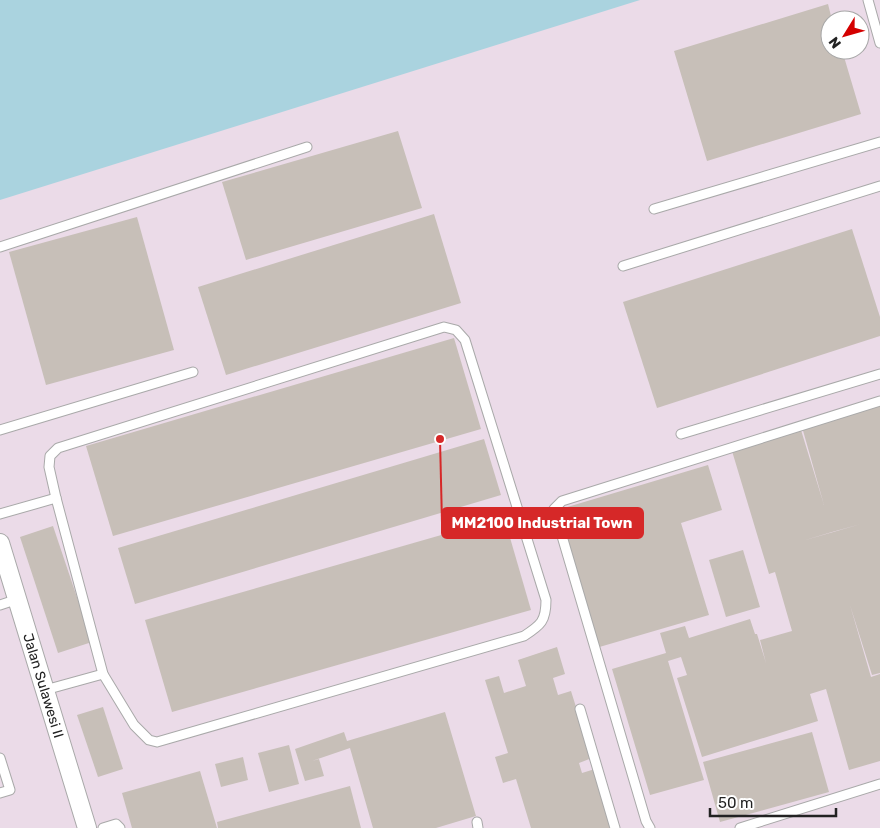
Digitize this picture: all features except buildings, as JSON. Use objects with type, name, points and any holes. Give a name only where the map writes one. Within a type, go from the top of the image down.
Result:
[{"type":"street","name":"Jalan Sulawesi II","points":[[0,543],[88,828]]},
{"type":"lane","points":[[868,0],[880,44]]},
{"type":"lane","points":[[654,209],[880,142]]},
{"type":"lane","points":[[0,247],[307,147]]},
{"type":"lane","points":[[623,266],[880,186]]},
{"type":"lane","points":[[444,326],[456,330],[465,340],[546,600],[546,614],[538,627],[524,636],[157,742],[150,740],[134,725],[103,674],[56,498],[49,467],[50,456],[58,448],[444,326]]},
{"type":"lane","points":[[0,430],[193,372]]},
{"type":"lane","points":[[681,434],[880,374]]},
{"type":"lane","points":[[650,828],[646,821],[554,509],[562,501],[880,401]]},
{"type":"lane","points":[[0,514],[56,498]]},
{"type":"lane","points":[[0,605],[18,599]]},
{"type":"lane","points":[[45,690],[103,674]]},
{"type":"lane","points":[[580,709],[615,828]]},
{"type":"lane","points":[[0,758],[10,790],[0,793]]},
{"type":"lane","points":[[740,828],[880,784]]},
{"type":"lane","points":[[103,828],[116,824],[120,828]]},
{"type":"shaded area","points":[[0,0],[880,0],[880,828],[0,828]]},
{"type":"water","points":[[0,0],[640,0],[0,200]]},
{"type":"place","name":"MM2100 Industrial Town","points":[[440,439]]}]
